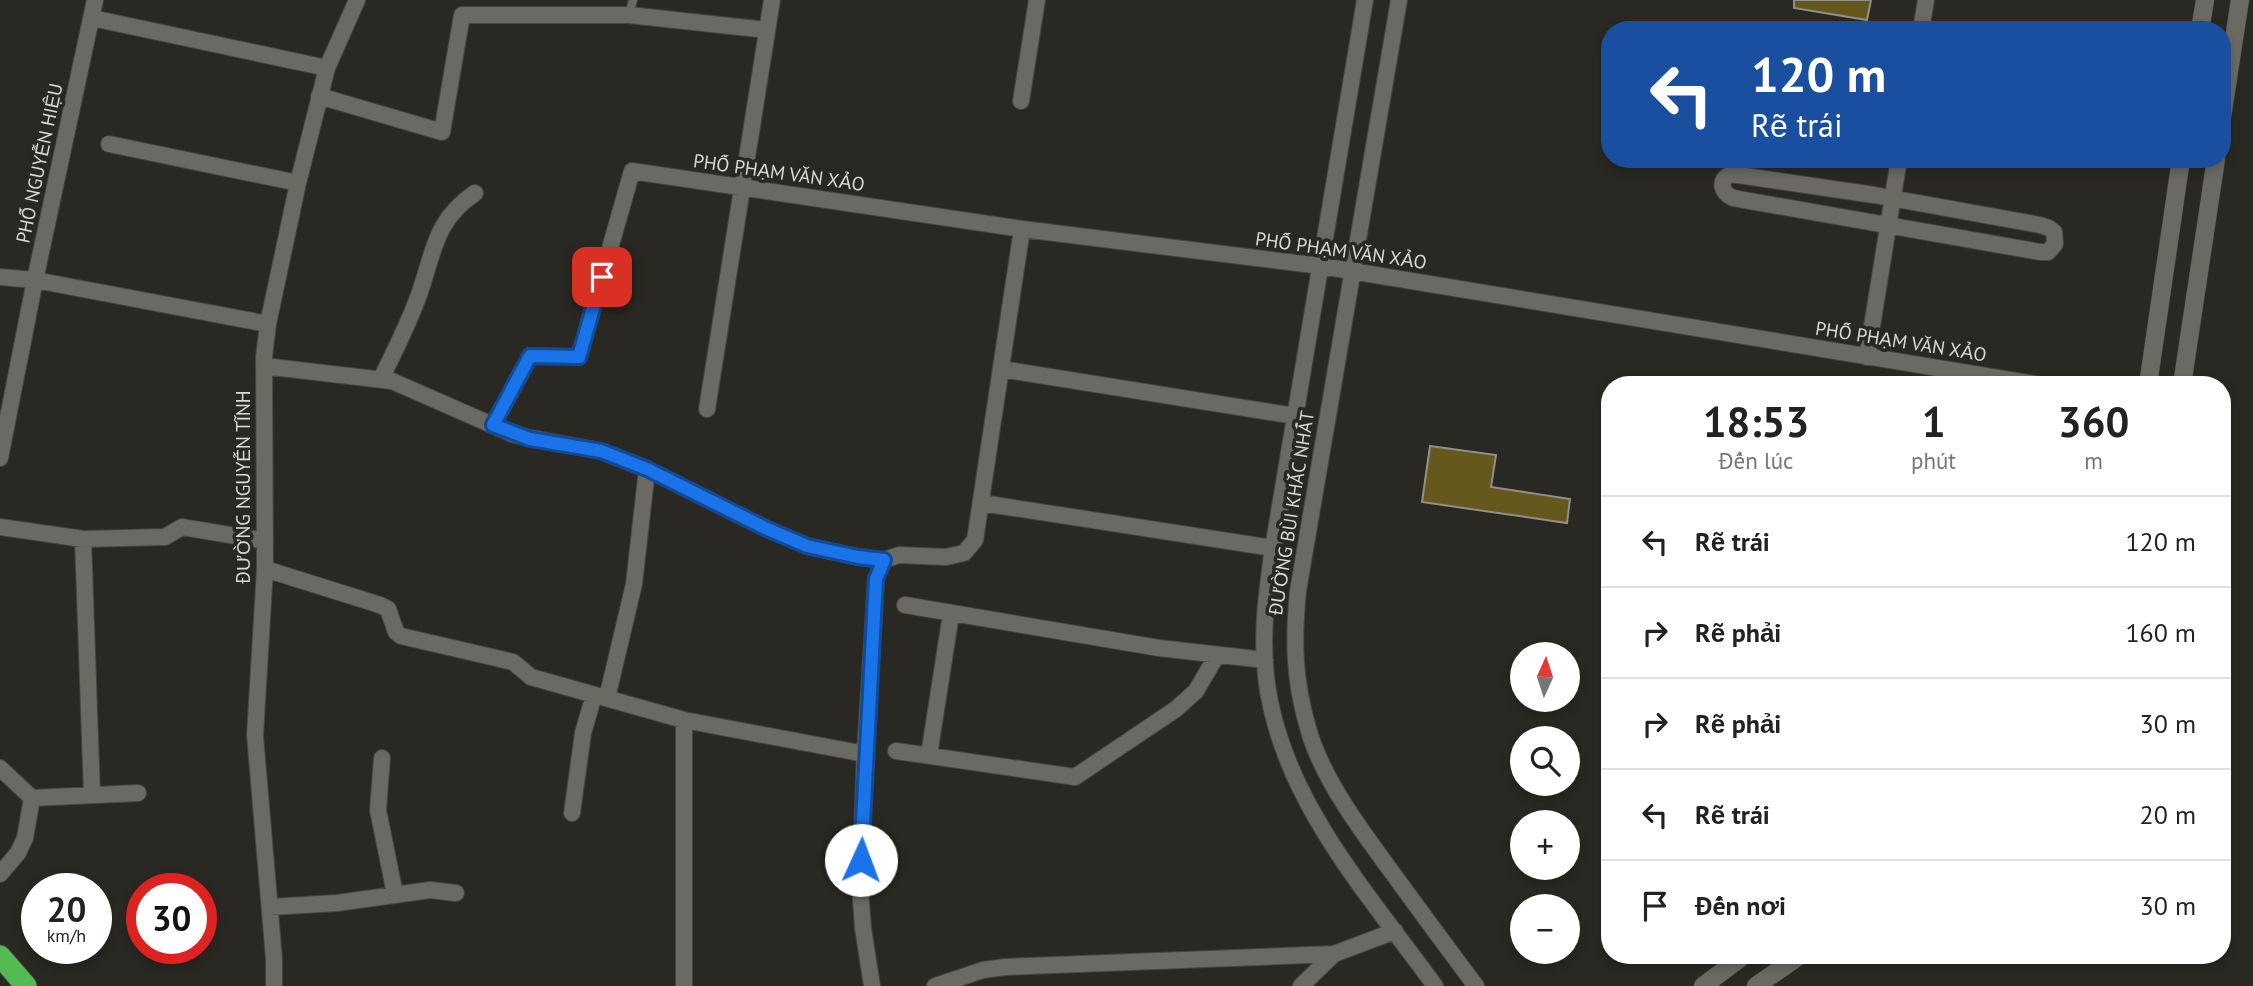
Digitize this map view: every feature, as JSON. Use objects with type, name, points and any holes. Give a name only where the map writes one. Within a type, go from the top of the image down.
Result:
[{"type":"highway","points":[[0,956],[26,986]]},
{"type":"street","name":"PHỐ NGUYỄN HIỆU","points":[[0,458],[95,0]]},
{"type":"street","name":"ĐƯỜNG NGUYỄN TĨNH","points":[[274,986],[255,735],[265,569],[264,366],[268,324],[319,96],[327,68],[356,0]]},
{"type":"street","points":[[707,409],[772,0]]},
{"type":"street","points":[[1021,100],[1037,0]]},
{"type":"street","name":"ĐƯỜNG BÙI KHẮC NHẤT","points":[[1365,0],[1273,548],[1264,633],[1266,677],[1278,736],[1304,800],[1339,854],[1435,986]]},
{"type":"street","name":"ĐƯỜNG BÙI KHẮC NHẤT","points":[[1399,0],[1298,591],[1293,637],[1297,680],[1308,730],[1331,782],[1365,836],[1476,986]]},
{"type":"street","points":[[1922,21],[1926,0]]},
{"type":"street","points":[[2202,21],[2205,0]]},
{"type":"street","points":[[2231,58],[2240,0]]},
{"type":"street","points":[[319,96],[442,131],[462,15],[631,7],[767,30]]},
{"type":"street","points":[[92,18],[327,68]]},
{"type":"street","points":[[109,144],[298,183]]},
{"type":"street","points":[[1867,357],[1897,168]]},
{"type":"street","points":[[2149,376],[2180,168]]},
{"type":"street","points":[[2183,376],[2215,168]]},
{"type":"street","name":"PHỐ PHẠM VĂN XẢO","points":[[493,425],[530,356],[579,357],[632,171],[1022,229],[1321,266],[1985,376]]},
{"type":"street","points":[[1737,174],[1892,198],[2049,228],[2054,232],[2055,244],[2048,251],[2040,252],[1888,225],[1733,198],[1726,195],[1722,183],[1726,176],[1737,174]]},
{"type":"street","points":[[381,379],[409,321],[445,221],[454,208],[475,193]]},
{"type":"street","points":[[264,366],[392,380],[530,439],[601,451],[647,469],[807,546],[884,560],[899,555],[946,557],[964,553],[975,540],[1022,229]]},
{"type":"street","points":[[0,277],[35,280],[268,324]]},
{"type":"street","points":[[1001,369],[1295,416]]},
{"type":"street","points":[[572,813],[583,733],[600,696],[634,584],[647,469]]},
{"type":"street","points":[[982,503],[1273,548]]},
{"type":"street","points":[[0,527],[83,538],[165,537],[182,527],[265,541]]},
{"type":"street","points":[[83,538],[92,795]]},
{"type":"street","points":[[872,986],[860,887],[876,579],[884,560]]},
{"type":"street","points":[[265,569],[380,604],[388,609],[396,632],[401,636],[513,663],[531,677],[684,720],[865,754]]},
{"type":"street","points":[[905,605],[1160,648],[1265,660]]},
{"type":"street","points":[[929,755],[951,614]]},
{"type":"street","points":[[896,751],[1075,777],[1175,709],[1196,691],[1217,655]]},
{"type":"street","points":[[684,720],[684,986]]},
{"type":"street","points":[[382,758],[378,810],[395,894]]},
{"type":"street","points":[[0,768],[32,798],[138,793]]},
{"type":"street","points":[[0,874],[18,853],[24,838],[32,798]]},
{"type":"street","points":[[270,907],[337,903],[430,890],[456,892]]},
{"type":"street","points":[[935,986],[983,970],[1005,967],[1334,954],[1395,931]]},
{"type":"street","points":[[1301,986],[1334,954]]},
{"type":"street","points":[[1703,986],[1732,964]]},
{"type":"street","points":[[1756,986],[1787,964]]},
{"type":"building","points":[[1794,0],[1871,0],[1867,20],[1794,8]]},
{"type":"building","points":[[1430,446],[1496,455],[1491,487],[1570,499],[1567,523],[1422,502]]},
{"type":"route","points":[[602,277],[579,357],[530,356],[493,425],[530,439],[601,451],[647,469],[807,546],[884,560],[876,579],[861,860]]}]
